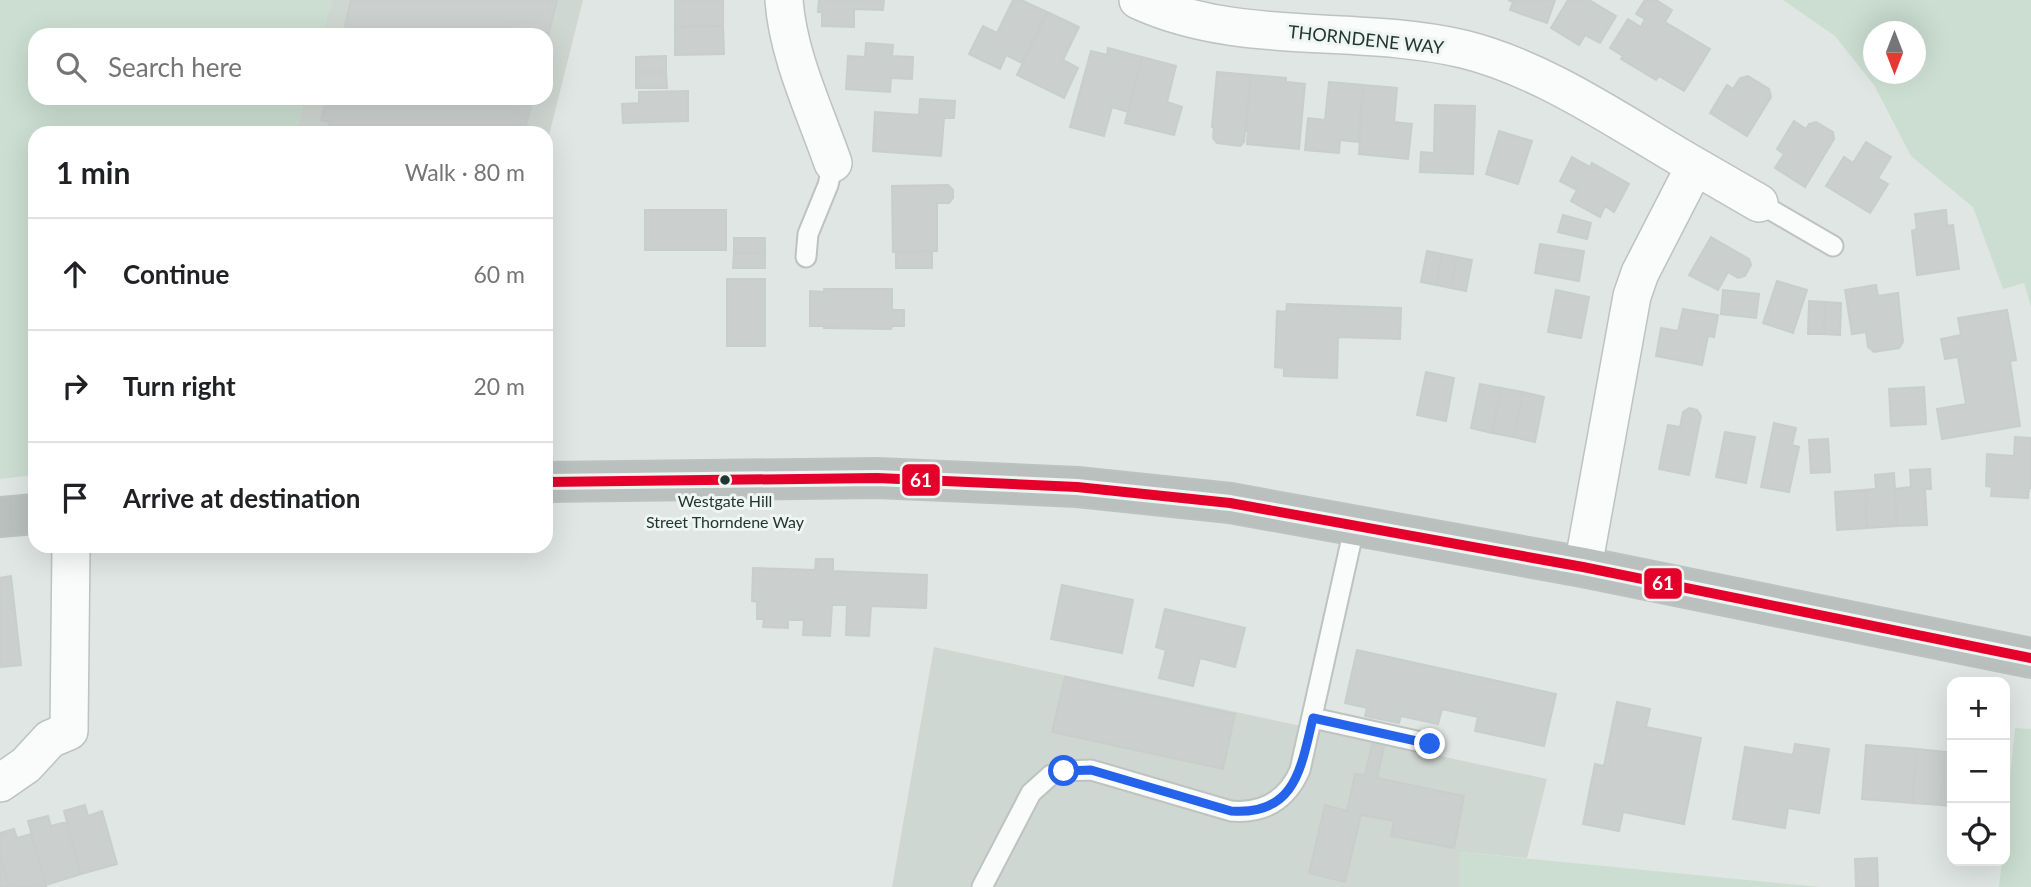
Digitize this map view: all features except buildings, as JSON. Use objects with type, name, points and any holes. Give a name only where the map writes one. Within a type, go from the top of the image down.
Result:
[{"type":"highway","points":[[553,482],[877,478],[1077,487],[1230,503],[1583,567],[2031,658]]},
{"type":"highway","points":[[0,517],[28,515]]},
{"type":"street","points":[[784,0],[786,23],[797,61],[833,163]]},
{"type":"street","name":"THORNDENE WAY","points":[[1138,0],[1190,20],[1229,26],[1423,42],[1463,49],[1502,61],[1570,93],[1759,203]]},
{"type":"street","points":[[1583,567],[1632,296],[1640,273],[1695,166]]},
{"type":"street","points":[[0,783],[26,765],[50,739],[69,732],[71,553]]},
{"type":"lane","points":[[806,257],[808,234],[828,185],[833,163]]},
{"type":"lane","points":[[1759,203],[1833,246]]},
{"type":"lane","points":[[982,887],[1031,793],[1051,775],[1077,769],[1091,770],[1231,811],[1260,810],[1274,804],[1295,783],[1300,770],[1355,524]]},
{"type":"lane","points":[[1313,718],[1430,744]]},
{"type":"shaded area","points":[[332,0],[583,0],[551,126],[297,126],[303,105],[553,105],[553,28],[324,28]]},
{"type":"shaded area","points":[[934,647],[1547,779],[1527,858],[1460,852],[1459,887],[892,887]]},
{"type":"green space","points":[[0,0],[332,0],[324,28],[28,28],[28,105],[303,105],[297,126],[28,126],[28,476],[0,479]]},
{"type":"green space","points":[[1783,0],[2031,0],[2031,307],[2024,283],[2003,289],[1973,207],[1911,156],[1873,84],[1926,84],[1926,21],[1863,21],[1863,71],[1835,36]]},
{"type":"green space","points":[[2015,728],[2031,729],[2031,887],[1999,887],[2001,866],[2010,866],[2010,778]]},
{"type":"green space","points":[[1459,852],[1819,887],[1459,887]]},
{"type":"transit line","name":"61","points":[[553,482],[877,478],[1077,487],[1230,503],[1583,567],[2031,658]]},
{"type":"place","name":"Westgate Hill Street Thorndene Way","points":[[725,480]]},
{"type":"route","points":[[1064,771],[1091,770],[1231,811],[1246,812],[1274,804],[1295,783],[1313,718],[1430,744]]}]
